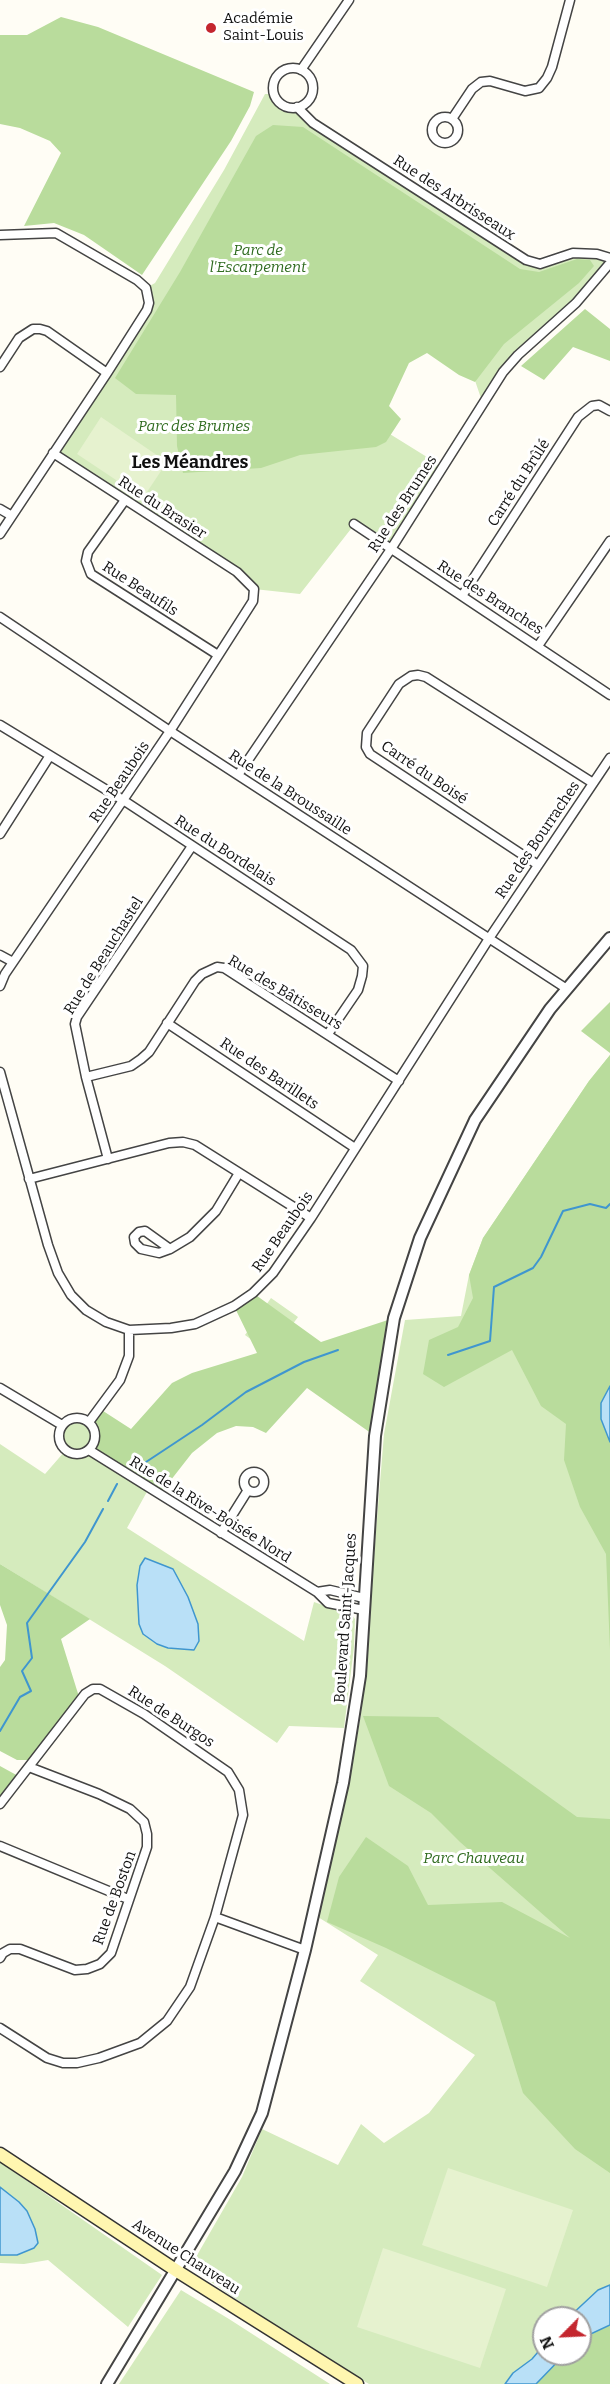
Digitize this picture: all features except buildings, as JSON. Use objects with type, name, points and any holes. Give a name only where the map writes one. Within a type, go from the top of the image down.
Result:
[{"type":"main road","name":"Avenue Chauveau","points":[[0,2154],[177,2271],[357,2384]]},
{"type":"street","points":[[301,70],[349,0]]},
{"type":"street","points":[[452,119],[472,89],[481,82],[490,81],[525,91],[539,88],[552,67],[570,0]]},
{"type":"street","points":[[291,68],[301,70],[308,75],[312,83],[312,92],[309,99],[297,107],[288,107],[280,103],[274,94],[273,85],[276,77],[282,71],[291,68]]},
{"type":"street","name":"Rue des Arbrisseaux","points":[[297,107],[313,123],[526,260],[540,264],[573,253],[597,254],[610,258]]},
{"type":"street","points":[[0,235],[56,233],[137,280],[146,288],[149,296],[147,310],[0,534]]},
{"type":"street","name":"Rue des Brumes","points":[[238,775],[391,549],[503,372],[518,355],[576,303],[610,264]]},
{"type":"street","points":[[0,367],[19,338],[33,329],[39,329],[47,331],[107,373]]},
{"type":"street","name":"Carré du Brûlé","points":[[462,596],[578,417],[592,406],[599,405],[610,411]]},
{"type":"street","name":"Rue du Brasier","points":[[53,453],[237,572],[254,589]]},
{"type":"street","name":"Rue Beaufils","points":[[125,500],[88,552],[86,561],[91,574],[218,655]]},
{"type":"street","points":[[0,509],[12,516]]},
{"type":"street","name":"Rue des Branches","points":[[354,524],[610,695]]},
{"type":"street","points":[[538,646],[610,541]]},
{"type":"street","name":"Rue Beaubois","points":[[0,986],[13,962],[170,731],[249,609],[254,601],[254,589]]},
{"type":"street","name":"Rue de la Broussaille","points":[[0,617],[170,731],[567,989]]},
{"type":"street","name":"Carré du Boisé","points":[[538,865],[370,754],[365,740],[367,733],[399,684],[411,676],[426,677],[593,783]]},
{"type":"street","name":"Rue du Bordelais","points":[[0,725],[123,801],[351,950],[363,966],[357,990],[328,1034]]},
{"type":"street","points":[[0,834],[49,757]]},
{"type":"street","name":"Rue des Bourraches","points":[[490,937],[610,758]]},
{"type":"street","name":"Rue de Beauchastel","points":[[108,1159],[76,1032],[77,1017],[192,846]]},
{"type":"street","name":"Rue Beaubois","points":[[0,1072],[48,1245],[58,1273],[71,1295],[86,1310],[106,1322],[129,1330],[171,1328],[195,1324],[234,1306],[253,1293],[273,1273],[311,1218],[490,937]]},
{"type":"street","name":"Boulevard Saint-Jacques","points":[[107,2384],[235,2171],[262,2113],[305,1950],[342,1783],[360,1676],[371,1487],[380,1404],[394,1318],[417,1248],[445,1181],[475,1120],[544,1018],[610,938]]},
{"type":"street","points":[[0,955],[13,962]]},
{"type":"street","name":"Rue des Bâtisseurs","points":[[86,1077],[131,1066],[141,1059],[149,1052],[195,981],[202,974],[217,967],[224,968],[399,1081]]},
{"type":"street","name":"Rue des Barillets","points":[[167,1023],[355,1148]]},
{"type":"street","points":[[29,1179],[169,1143],[183,1142],[195,1145],[311,1218]]},
{"type":"street","points":[[170,1249],[190,1237],[216,1211],[239,1173]]},
{"type":"street","points":[[89,1422],[120,1380],[129,1356],[129,1330]]},
{"type":"street","points":[[0,1388],[62,1425]]},
{"type":"street","points":[[80,1418],[89,1422],[95,1433],[94,1443],[89,1449],[75,1454],[66,1451],[59,1441],[62,1425],[69,1420],[80,1418]]},
{"type":"street","name":"Rue de la Rive-Boisée Nord","points":[[89,1449],[317,1592],[328,1603],[364,1610]]},
{"type":"street","points":[[221,1533],[248,1490]]},
{"type":"street","name":"Rue de la Rive-Boisée Nord","points":[[317,1592],[330,1590],[364,1598]]},
{"type":"street","name":"Rue de Burgos","points":[[0,1804],[85,1694],[93,1689],[100,1689],[144,1714],[228,1772],[239,1790],[243,1815],[216,1917]]},
{"type":"street","name":"Rue de Boston","points":[[0,1958],[10,1949],[20,1948],[75,1970],[87,1969],[100,1964],[111,1953],[147,1847],[144,1822],[130,1809],[99,1794],[29,1767]]},
{"type":"street","points":[[0,1846],[128,1899]]},
{"type":"street","points":[[0,2028],[40,2054],[63,2062],[99,2058],[140,2043],[166,2021],[190,1987],[216,1917],[305,1950]]},
{"type":"green space","points":[[61,17],[98,27],[254,92],[250,106],[231,141],[142,275],[84,235],[54,223],[24,226],[61,153],[50,141],[20,128],[0,124],[0,35],[27,35]]},
{"type":"green space","points":[[265,94],[274,94],[280,103],[288,107],[297,107],[498,244],[540,264],[573,253],[597,254],[610,263],[518,355],[483,404],[445,293],[282,367],[443,467],[391,549],[354,525],[300,594],[254,589],[248,582],[53,453],[147,311],[146,288],[155,283],[224,170]]},
{"type":"green space","points":[[273,125],[303,127],[520,269],[539,272],[577,259],[590,260],[594,266],[579,283],[504,344],[475,382],[459,375],[427,353],[409,363],[389,406],[401,419],[386,442],[376,447],[300,455],[261,468],[183,473],[177,446],[176,395],[136,394],[115,378],[180,272],[256,136]]},
{"type":"green space","points":[[585,309],[610,329],[610,361],[573,347],[544,380],[521,366]]},
{"type":"green space","points":[[101,417],[167,462],[143,498],[77,454]]},
{"type":"green space","points":[[610,1002],[610,1053],[581,1031]]},
{"type":"green space","name":"Parc Chauveau","points":[[610,1055],[610,1386],[601,1419],[610,1442],[610,2285],[598,2290],[581,2306],[532,2306],[532,2359],[513,2373],[505,2384],[369,2384],[302,2344],[198,2273],[195,2267],[196,2257],[242,2177],[262,2129],[338,2165],[361,2124],[384,2143],[429,2113],[475,2055],[360,1981],[378,1955],[318,1917],[349,1785],[361,1714],[384,1434],[405,1320],[461,1316],[469,1275],[483,1238],[589,1081]]},
{"type":"green space","points":[[610,1055],[610,1386],[601,1403],[601,1419],[610,1442],[610,1650],[606,1554],[580,1507],[564,1460],[566,1424],[541,1406],[512,1350],[444,1387],[423,1374],[429,1340],[458,1327],[473,1298],[469,1275],[483,1238],[589,1081]]},
{"type":"green space","points":[[253,1293],[321,1342],[394,1318],[375,1436],[307,1388],[266,1433],[253,1427],[236,1426],[217,1433],[192,1453],[160,1494],[89,1450],[94,1443],[95,1434],[89,1422],[100,1409],[131,1429],[172,1383],[192,1373],[257,1353],[234,1306]]},
{"type":"green space","points":[[271,1298],[298,1317],[267,1351],[245,1335]]},
{"type":"green space","points":[[79,1418],[89,1422],[95,1433],[94,1443],[89,1449],[149,1488],[127,1528],[304,1641],[314,1602],[352,1615],[355,1619],[354,1647],[344,1728],[289,1726],[277,1743],[165,1666],[0,1564],[0,1444],[45,1474],[65,1451],[59,1441],[62,1425],[69,1420]]},
{"type":"green space","points":[[0,1564],[90,1619],[61,1639],[80,1700],[34,1760],[17,1760],[0,1751],[0,1667],[5,1660],[7,1625],[0,1605]]},
{"type":"green space","points":[[363,1716],[438,1717],[577,1817],[610,1819],[610,2173],[575,2149],[523,2093],[495,2002],[386,1948],[327,1922],[339,1877],[366,1837],[408,1866],[428,1905],[502,1902],[570,1938],[460,1842],[431,1813],[389,1786]]},
{"type":"green space","points":[[0,1766],[20,1777],[0,1804]]},
{"type":"green space","points":[[0,2162],[162,2275],[128,2327],[48,2260],[24,2264],[0,2263],[0,2255],[17,2255],[35,2229],[19,2202],[0,2187]]},
{"type":"green space","points":[[448,2168],[573,2210],[547,2287],[422,2245]]},
{"type":"green space","points":[[383,2248],[506,2289],[480,2368],[357,2327]]},
{"type":"green space","points":[[181,2290],[229,2319],[330,2384],[119,2384]]},
{"type":"green space","points":[[610,2325],[610,2384],[536,2384],[553,2366],[592,2366],[592,2333]]},
{"type":"water","points":[[610,1386],[610,1442],[601,1419],[601,1403]]},
{"type":"water","points":[[145,1558],[173,1569],[188,1597],[198,1624],[199,1641],[194,1650],[168,1648],[157,1644],[143,1634],[139,1624],[137,1585],[140,1566]]},
{"type":"water","points":[[0,2187],[27,2211],[35,2229],[38,2243],[34,2248],[17,2255],[0,2255]]},
{"type":"water","points":[[610,2285],[610,2325],[592,2333],[592,2306],[581,2306],[598,2290]]},
{"type":"water","points":[[532,2359],[532,2366],[553,2366],[536,2384],[505,2384],[513,2373]]},
{"type":"waterway","points":[[448,1355],[490,1341],[494,1287],[533,1268],[541,1257],[563,1211],[590,1204],[606,1208],[610,1204]]},
{"type":"waterway","points":[[143,1464],[202,1425],[246,1392],[304,1362],[338,1350]]},
{"type":"waterway","points":[[108,1501],[117,1484]]},
{"type":"waterway","points":[[0,1731],[20,1697],[31,1691],[22,1671],[32,1658],[27,1623],[85,1542],[103,1509]]},
{"type":"place","name":"Académie Saint-Louis","points":[[211,28]]},
{"type":"district","name":"Les Méandres","points":[[190,463]]},
{"type":"park label","name":"Parc de l'Escarpement","points":[[258,260]]},
{"type":"park label","name":"Parc des Brumes","points":[[194,427]]}]
